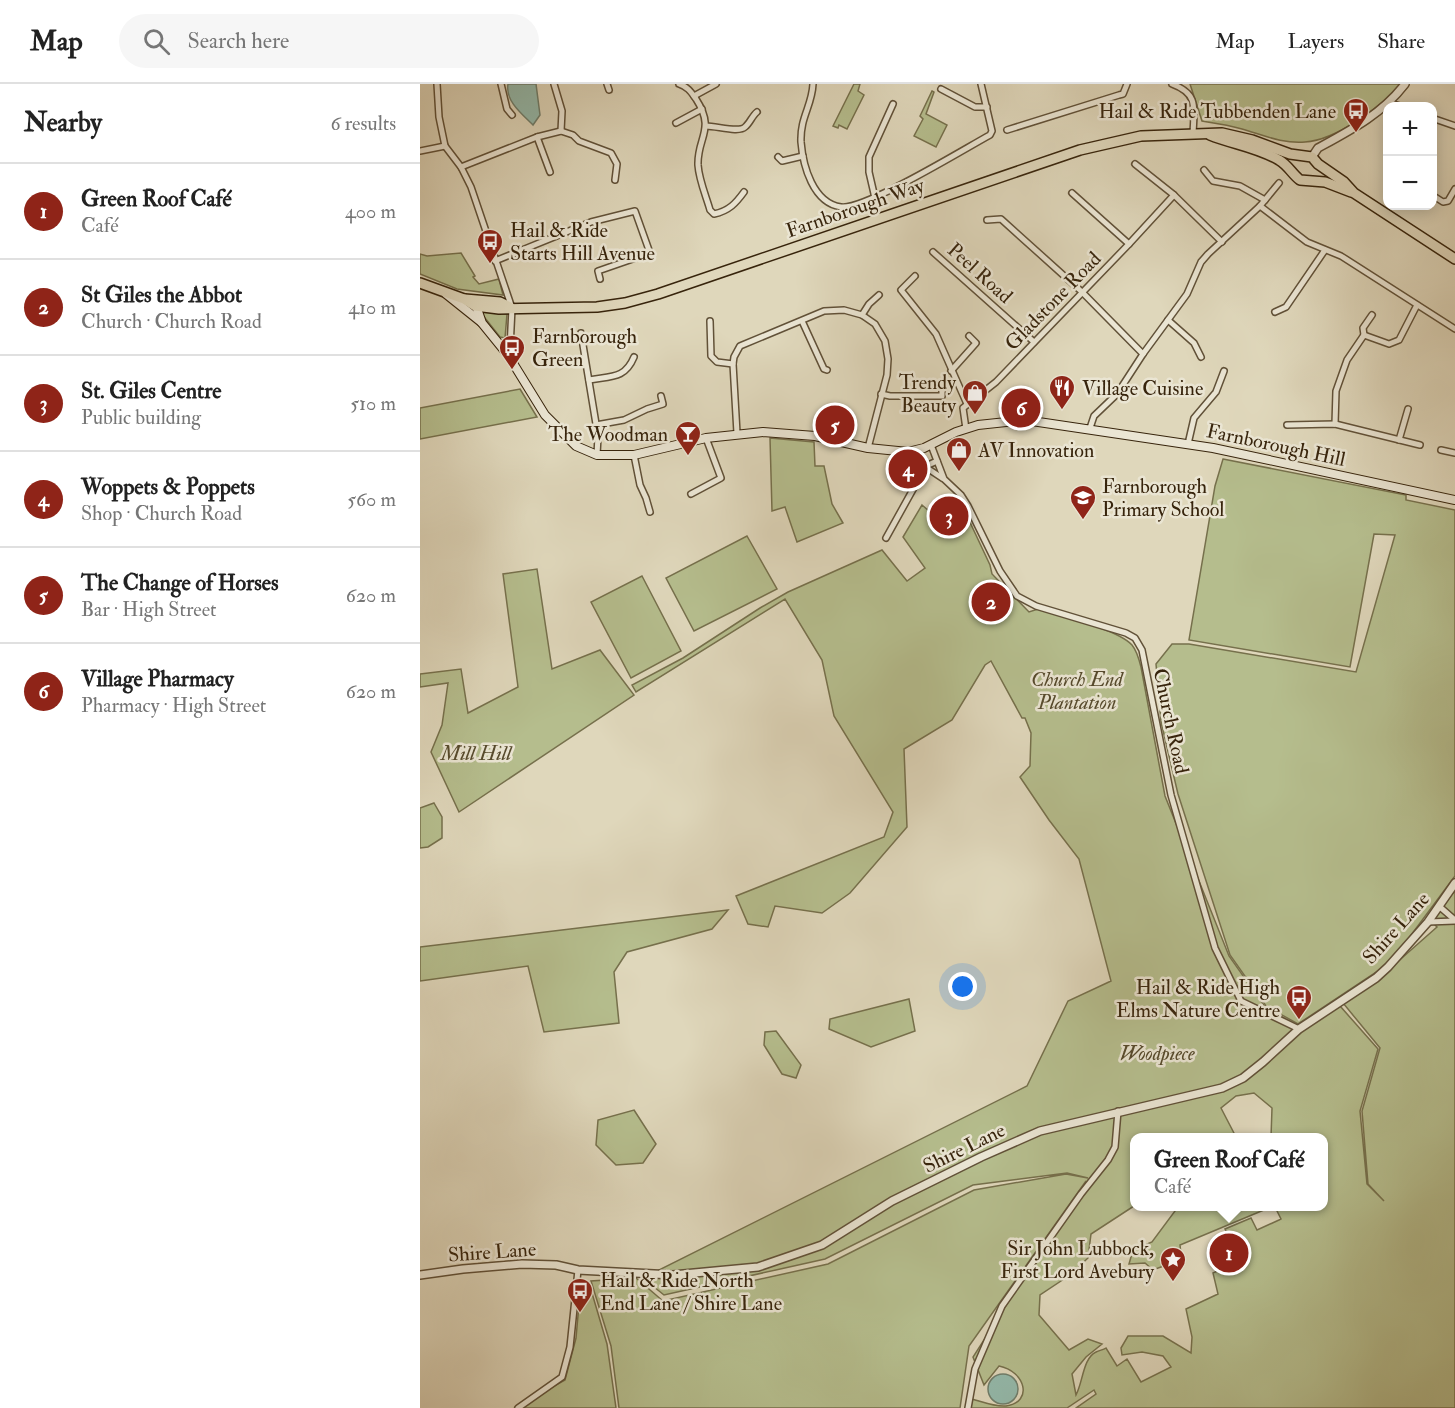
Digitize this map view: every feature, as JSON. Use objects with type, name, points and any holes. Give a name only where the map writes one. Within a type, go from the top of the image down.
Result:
[{"type":"highway","name":"Farnborough Way","points":[[420,283],[500,309],[586,308],[625,303],[668,291],[1080,150],[1141,136],[1222,133],[1242,137],[1300,156]]},
{"type":"highway","name":"Farnborough Way","points":[[1208,134],[1264,153],[1293,170]]},
{"type":"highway","points":[[1354,193],[1312,179],[1300,180],[1293,170],[1294,162],[1300,156],[1315,160],[1354,193],[1455,259]]},
{"type":"highway","points":[[1312,179],[1317,173],[1315,160]]},
{"type":"main road","points":[[445,293],[482,323]]},
{"type":"main road","points":[[470,301],[482,323],[508,355],[551,423],[576,446],[597,455],[634,455],[706,438],[763,432],[815,436],[868,448],[908,452]]},
{"type":"main road","name":"Farnborough Hill","points":[[908,452],[931,445],[966,429],[994,422],[1025,420],[1188,444],[1455,500]]},
{"type":"street","points":[[437,84],[439,117],[445,146],[461,167],[471,187],[512,308],[508,355]]},
{"type":"street","points":[[501,84],[507,109],[512,115]]},
{"type":"street","points":[[554,84],[562,111],[561,131]]},
{"type":"street","points":[[679,84],[691,91],[702,109],[706,126],[698,165],[710,210],[714,213],[726,210],[744,192]]},
{"type":"street","points":[[694,96],[716,84]]},
{"type":"street","points":[[813,84],[811,99],[801,123],[803,156],[813,187],[822,198],[842,207],[875,198],[990,135],[992,131],[981,84]]},
{"type":"street","points":[[1007,130],[1123,94],[1126,84]]},
{"type":"street","points":[[1172,84],[1191,95],[1193,134]]},
{"type":"street","points":[[1391,102],[1405,84]]},
{"type":"street","points":[[941,89],[975,107],[987,107]]},
{"type":"street","points":[[875,198],[869,172],[869,157],[893,104]]},
{"type":"street","points":[[1315,160],[1318,148],[1354,128],[1383,108]]},
{"type":"street","points":[[676,123],[702,109]]},
{"type":"street","points":[[706,126],[739,131],[745,128],[757,112]]},
{"type":"street","points":[[686,118],[689,125]]},
{"type":"street","points":[[1437,120],[1455,126]]},
{"type":"street","points":[[461,167],[537,137],[561,131],[573,135],[579,141],[611,153],[617,164],[615,180]]},
{"type":"street","points":[[537,137],[550,172]]},
{"type":"street","points":[[420,151],[445,146]]},
{"type":"street","points":[[778,157],[782,161],[803,156]]},
{"type":"street","points":[[1136,164],[1174,195],[1222,242]]},
{"type":"street","points":[[1204,170],[1213,181],[1240,186],[1308,242],[1341,256],[1455,329]]},
{"type":"street","points":[[1090,428],[1094,416],[1117,394],[1187,294],[1201,262],[1263,203],[1278,183]]},
{"type":"street","points":[[1437,198],[1443,202],[1448,201],[1455,189]]},
{"type":"street","points":[[1072,194],[1129,244]]},
{"type":"street","name":"Gladstone Road","points":[[967,404],[996,382],[1174,195]]},
{"type":"street","points":[[495,261],[591,222],[635,211],[650,253],[598,271],[600,279]]},
{"type":"street","points":[[987,220],[1001,219],[1082,292],[1143,354]]},
{"type":"street","points":[[1275,312],[1286,307],[1325,250]]},
{"type":"street","name":"Peel Road","points":[[933,252],[1034,342]]},
{"type":"street","points":[[915,276],[901,290],[936,334],[949,361],[967,404],[963,410],[966,429]]},
{"type":"street","points":[[862,315],[879,295]]},
{"type":"street","points":[[1364,335],[1389,344],[1399,340],[1418,305]]},
{"type":"street","points":[[737,433],[733,364],[735,352],[743,343],[802,321],[824,310],[844,310],[862,315],[875,324],[885,341],[888,359],[887,375],[868,448]]},
{"type":"street","points":[[1335,424],[1336,391],[1347,360],[1364,335],[1363,328],[1372,315]]},
{"type":"street","points":[[1168,320],[1194,343],[1201,357]]},
{"type":"street","points":[[710,321],[711,356],[717,362],[733,364]]},
{"type":"street","points":[[802,321],[824,369],[827,370]]},
{"type":"street","points":[[581,333],[596,425],[597,455]]},
{"type":"street","points":[[951,370],[976,343],[969,336]]},
{"type":"street","points":[[590,381],[623,374],[634,357]]},
{"type":"street","points":[[1188,444],[1194,418],[1216,392],[1224,370]]},
{"type":"street","points":[[881,394],[942,396],[942,392]]},
{"type":"street","points":[[596,425],[624,420],[663,404],[661,396]]},
{"type":"street","points":[[1399,440],[1408,409]]},
{"type":"street","points":[[1287,425],[1335,424],[1420,445]]},
{"type":"street","points":[[691,494],[721,478],[706,438]]},
{"type":"street","name":"Church Road","points":[[931,445],[944,479]]},
{"type":"street","points":[[1441,450],[1455,453]]},
{"type":"street","name":"Church Road","points":[[908,452],[910,456],[944,479],[964,501],[1000,571],[1017,596],[1036,606],[1126,633],[1135,638],[1142,650],[1172,795],[1215,948],[1241,1001],[1299,1029]]},
{"type":"street","points":[[634,455],[640,485],[650,512]]},
{"type":"street","points":[[886,538],[926,466],[937,461]]},
{"type":"street","name":"Shire Lane","points":[[420,1275],[522,1264],[556,1265],[579,1270],[674,1275],[758,1267],[822,1245],[892,1201],[1040,1131],[1222,1088],[1243,1078],[1299,1029],[1376,978],[1401,954],[1428,922],[1455,883]]},
{"type":"street","points":[[1440,907],[1455,920]]},
{"type":"street","points":[[1428,922],[1455,920]]},
{"type":"street","points":[[968,1408],[975,1369],[1002,1306],[1081,1194],[1108,1160],[1115,1147],[1118,1111]]},
{"type":"street","points":[[518,1408],[562,1377],[570,1347],[579,1270]]},
{"type":"green space","points":[[854,84],[860,84],[858,91],[864,95],[847,129],[839,125],[838,128],[833,126]]},
{"type":"green space","points":[[1190,84],[1403,84],[1358,120],[1318,140],[1297,142],[1281,140],[1232,126],[1202,121]]},
{"type":"green space","points":[[932,91],[934,92],[926,114],[947,125],[936,147],[914,136],[923,119],[920,116]]},
{"type":"green space","points":[[461,253],[479,284],[499,279],[503,295],[457,289],[420,274],[420,254],[427,256]]},
{"type":"green space","points":[[482,310],[507,314],[505,338],[500,337],[481,313]]},
{"type":"green space","points":[[520,389],[537,417],[420,439],[420,408]]},
{"type":"green space","points":[[770,438],[814,442],[815,466],[824,466],[832,504],[843,523],[797,542],[785,507],[772,511]]},
{"type":"green space","points":[[1223,459],[1406,495],[1406,500],[1455,510],[1455,876],[1400,950],[1381,969],[1298,1024],[1266,1006],[1230,955],[1178,794],[1161,722],[1156,664],[1172,644],[1189,644],[1356,672],[1395,535],[1374,534],[1350,667],[1189,640],[1215,486]]},
{"type":"green space","points":[[922,505],[943,523],[964,513],[990,565],[992,574],[1029,612],[1038,609],[1088,624],[1125,639],[1134,647],[1141,667],[1165,796],[1229,956],[1265,1007],[1298,1026],[1340,1006],[1378,1049],[1360,1111],[1367,1184],[1384,1201],[1368,1184],[1362,1111],[1380,1048],[1343,1003],[1377,980],[1437,927],[1432,922],[1455,890],[1455,1408],[1076,1408],[1096,1394],[1094,1390],[1067,1408],[971,1408],[972,1399],[1006,1406],[1020,1399],[1023,1386],[1015,1374],[999,1366],[984,1385],[973,1357],[1086,1181],[969,1346],[960,1408],[619,1408],[611,1346],[591,1281],[636,1278],[663,1301],[828,1264],[974,1190],[1066,1174],[1088,1178],[1067,1173],[973,1185],[825,1259],[664,1295],[643,1278],[1027,1086],[1068,1001],[1111,981],[1079,859],[1020,777],[1030,766],[1031,733],[1025,718],[1022,718],[991,661],[985,665],[952,720],[904,749],[907,827],[850,893],[822,913],[775,906],[768,927],[748,924],[736,896],[884,837],[893,812],[834,716],[822,660],[785,599],[636,692],[632,685],[683,658],[788,592],[882,550],[907,581],[925,568],[903,537]],"holes":[[[1254,1093],[1272,1108],[1271,1133],[1328,1133],[1328,1211],[1277,1211],[1281,1219],[1257,1230],[1251,1218],[1225,1229],[1240,1261],[1213,1273],[1218,1294],[1186,1309],[1192,1337],[1191,1353],[1163,1336],[1128,1336],[1121,1348],[1122,1355],[1142,1352],[1163,1356],[1171,1367],[1141,1382],[1127,1359],[1117,1366],[1106,1348],[1096,1352],[1088,1359],[1076,1395],[1072,1374],[1086,1357],[1102,1344],[1088,1339],[1069,1350],[1039,1315],[1040,1295],[1070,1275],[1088,1258],[1091,1234],[1130,1209],[1130,1133],[1234,1133],[1221,1108],[1236,1096]]]},
{"type":"green space","points":[[747,536],[777,589],[694,631],[666,578]]},
{"type":"green space","name":"Mill Hill","points":[[537,569],[552,669],[600,650],[634,695],[459,812],[431,752],[442,725],[448,683],[420,687],[420,674],[461,669],[468,713],[518,687],[503,574]]},
{"type":"green space","points":[[642,576],[681,651],[631,678],[591,602]]},
{"type":"green space","points":[[434,803],[442,817],[442,838],[428,847],[420,848],[420,808]]},
{"type":"green space","points":[[728,910],[712,929],[627,952],[614,972],[619,1023],[544,1032],[528,966],[420,981],[420,947]]},
{"type":"green space","points":[[909,999],[915,1031],[871,1047],[829,1029],[830,1019]]},
{"type":"green space","points":[[776,1031],[801,1065],[796,1078],[782,1074],[764,1045],[765,1032]]},
{"type":"green space","points":[[634,1110],[656,1144],[643,1163],[616,1165],[596,1145],[598,1120]]},
{"type":"green space","points":[[1175,1211],[1261,1211],[1180,1245],[1181,1254],[1169,1264],[1153,1270],[1145,1263],[1129,1264],[1133,1250],[1152,1242]]},
{"type":"green space","points":[[589,1283],[607,1344],[616,1408],[515,1408],[565,1380],[576,1338],[580,1293]]},
{"type":"shaded area","points":[[508,84],[536,84],[540,115],[533,125],[512,102]]},
{"type":"shaded area","points":[[1003,1374],[1014,1378],[1018,1389],[1014,1400],[1003,1404],[992,1400],[988,1389],[992,1378]]},
{"type":"place","name":"Hail & Ride Tubbenden Lane","points":[[1356,134]]},
{"type":"place","name":"Hail & Ride Starts Hill Avenue","points":[[490,265]]},
{"type":"place","name":"Farnborough Green","points":[[512,371]]},
{"type":"place","name":"Village Pharmacy","points":[[1021,408]]},
{"type":"place","name":"Village Cuisine","points":[[1062,411]]},
{"type":"place","name":"Trendy Beauty","points":[[975,416]]},
{"type":"place","name":"The Change of Horses","points":[[835,425]]},
{"type":"place","name":"The Woodman","points":[[688,457]]},
{"type":"place","name":"Woppets & Poppets","points":[[908,469]]},
{"type":"place","name":"AV Innovation","points":[[959,473]]},
{"type":"place","name":"St. Giles Centre","points":[[949,516]]},
{"type":"place","name":"Farnborough Primary School","points":[[1083,521]]},
{"type":"place","name":"St Giles the Abbot","points":[[991,602]]},
{"type":"place","name":"Hail & Ride High Elms Nature Centre","points":[[1299,1021]]},
{"type":"place","name":"Green Roof Café","points":[[1229,1253]]},
{"type":"place","name":"Sir John Lubbock, First Lord Avebury","points":[[1173,1283]]},
{"type":"place","name":"Hail & Ride North End Lane / Shire Lane","points":[[580,1314]]},
{"type":"park label","name":"Church End Plantation","points":[[1077,690]]},
{"type":"park label","name":"Woodpiece","points":[[1157,1053]]}]
